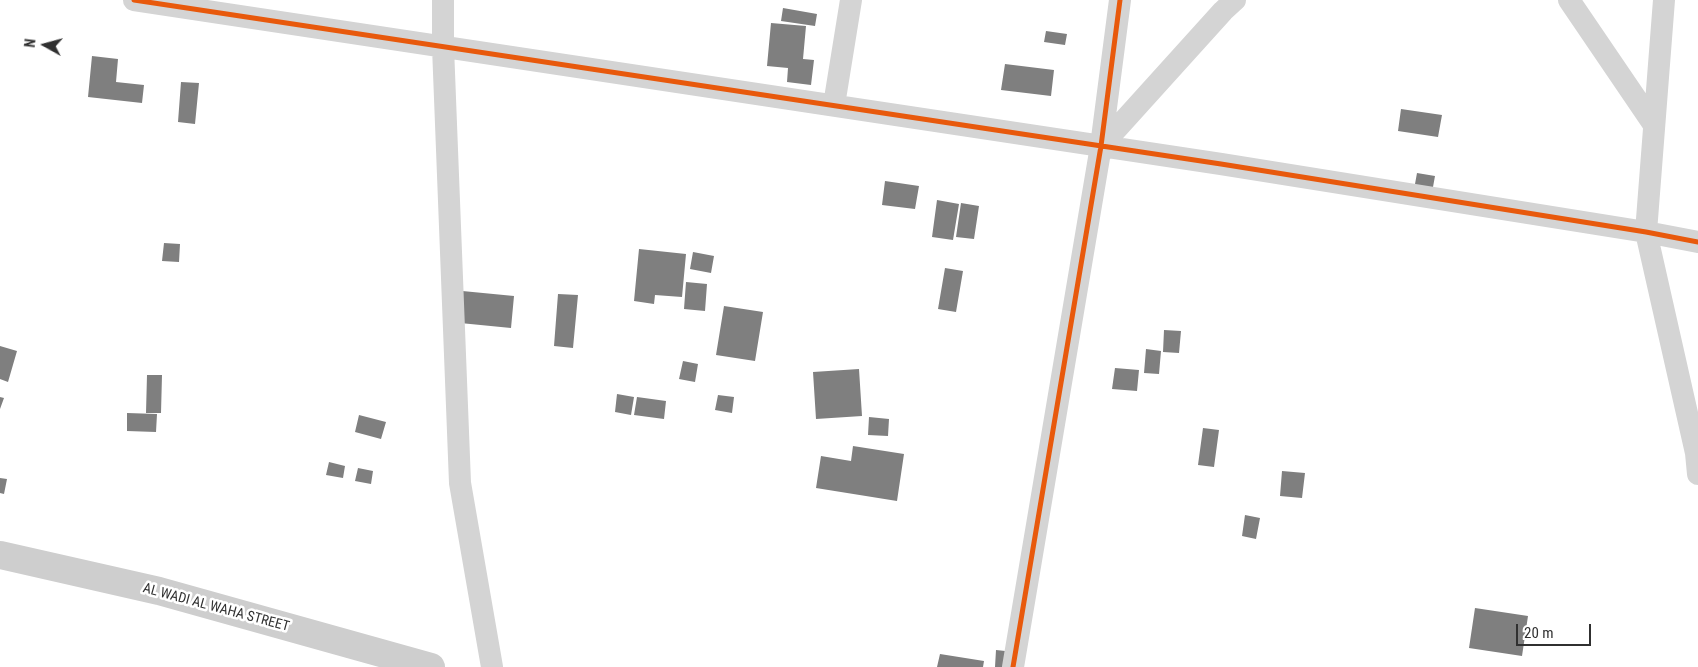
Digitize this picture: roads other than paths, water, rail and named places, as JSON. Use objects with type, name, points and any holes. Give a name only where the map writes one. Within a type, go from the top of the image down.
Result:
[{"type":"main road","name":"AL WADI AL WAHA STREET","points":[[0,555],[159,591],[431,667]]},
{"type":"street","points":[[134,0],[1101,146],[1646,232],[1698,242]]},
{"type":"street","points":[[443,0],[443,47],[460,483],[492,667]]},
{"type":"street","points":[[834,106],[851,0]]},
{"type":"street","points":[[1013,667],[1101,146],[1120,0]]},
{"type":"street","points":[[1101,146],[1235,0]]},
{"type":"street","points":[[1569,0],[1654,125]]},
{"type":"street","points":[[1664,0],[1646,232],[1696,453],[1698,474]]}]
